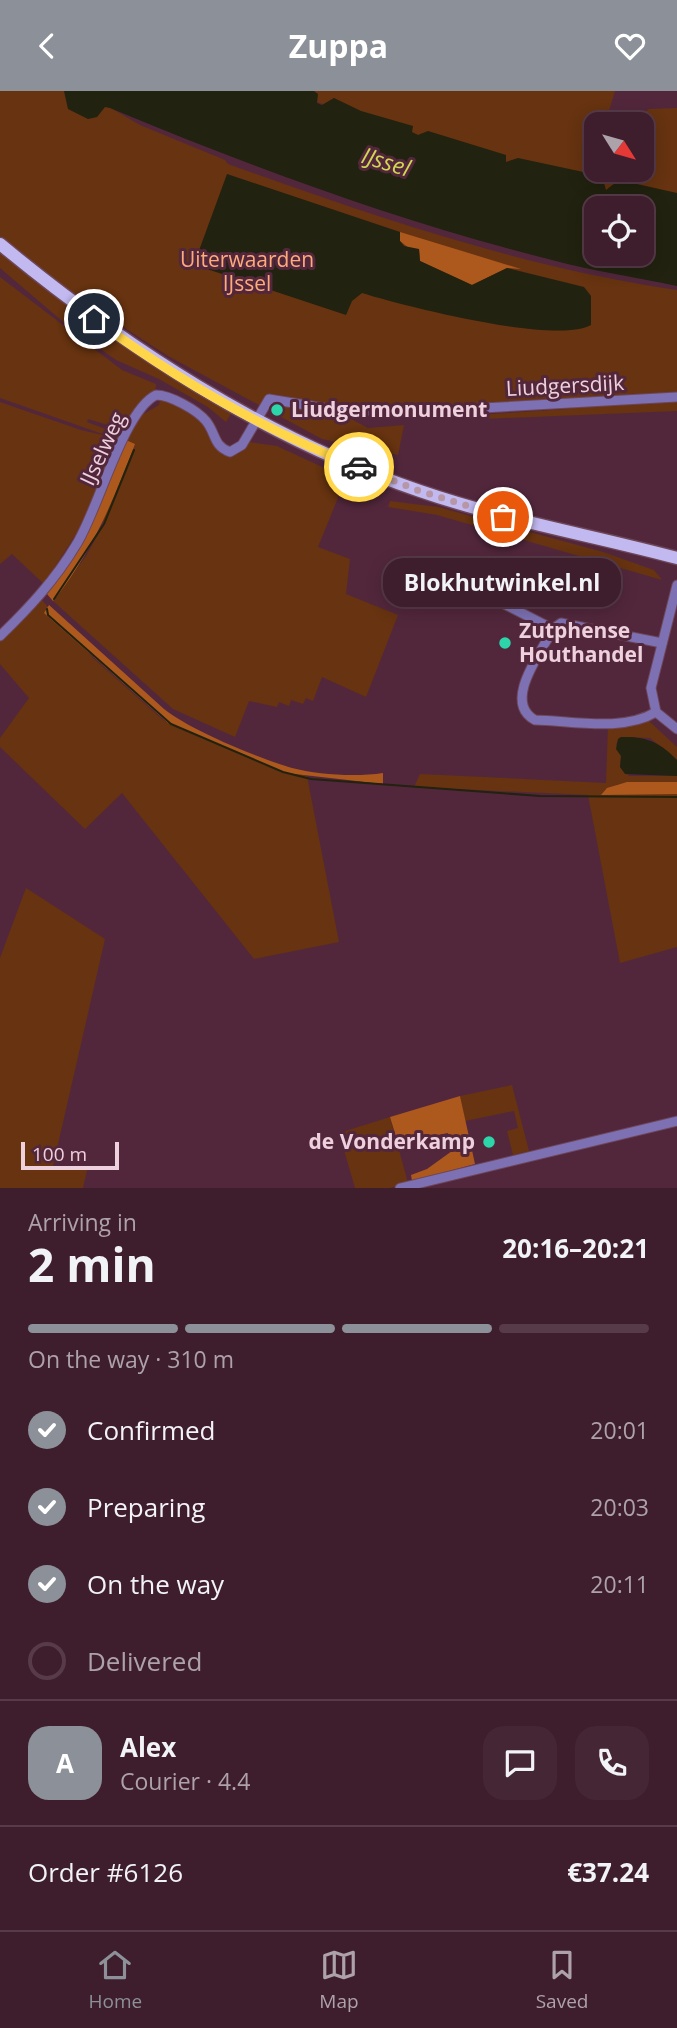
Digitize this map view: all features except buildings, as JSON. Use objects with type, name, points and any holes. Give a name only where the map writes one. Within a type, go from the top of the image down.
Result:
[{"type":"main road","points":[[0,244],[94,319],[170,370],[330,456],[417,490],[525,523],[677,558]]},
{"type":"street","name":"IJselweg","points":[[0,636],[41,594],[78,544],[120,445],[150,399],[164,395],[204,419],[218,445],[230,451],[243,445],[257,419]]},
{"type":"street","name":"Liudgersdijk","points":[[257,419],[269,399],[336,410],[411,412],[677,397]]},
{"type":"street","points":[[455,579],[553,629]]},
{"type":"street","points":[[677,585],[651,688],[656,712],[677,729]]},
{"type":"street","points":[[656,712],[638,721],[622,723],[536,720],[525,714],[520,703],[523,689],[553,629],[569,622],[662,643]]},
{"type":"street","points":[[400,1188],[677,1121]]},
{"type":"green space","name":"Uiterwaarden IJssel","points":[[0,91],[82,91],[140,125],[225,160],[228,164],[338,203],[506,254],[619,280],[677,290],[677,392],[412,407],[336,406],[274,394],[273,402],[340,413],[368,428],[404,425],[398,455],[322,439],[168,356],[74,295],[0,236]]},
{"type":"green space","points":[[283,91],[615,91],[609,112],[584,112],[584,182],[654,182],[654,112],[645,112],[649,109],[677,108],[677,203],[654,199],[654,196],[606,192],[506,164]]},
{"type":"green space","points":[[0,251],[107,334],[232,412],[226,422],[208,407],[159,379],[116,360],[68,326],[0,268]]},
{"type":"green space","points":[[0,277],[122,370],[156,384],[155,392],[124,430],[88,419],[87,422],[116,433],[119,438],[86,518],[44,584],[12,554],[0,564],[0,402],[81,430],[111,437],[0,398]]},
{"type":"green space","points":[[160,398],[181,407],[200,420],[222,452],[238,454],[249,442],[277,446],[346,478],[318,547],[350,559],[346,594],[398,615],[366,697],[322,677],[313,701],[306,698],[303,704],[291,700],[289,706],[279,702],[277,707],[249,701],[235,737],[173,709],[53,601],[86,556],[101,529],[126,440],[142,415],[159,405]]},
{"type":"green space","points":[[677,401],[677,411],[482,419],[478,415],[567,409],[597,404]]},
{"type":"green space","points":[[390,501],[438,507],[603,552],[654,570],[662,580],[437,515],[388,507]]},
{"type":"green space","points":[[41,599],[93,658],[163,720],[273,768],[307,776],[339,942],[254,959],[122,793],[85,829],[0,747],[0,738],[29,698],[0,664],[0,639]]},
{"type":"green space","points":[[649,721],[677,747],[677,760],[650,738],[621,737],[616,744],[621,756],[620,767],[629,776],[677,776],[677,782],[618,784],[602,794],[677,794],[677,947],[620,963],[588,795],[414,787],[420,774],[606,783],[608,726],[635,726]]},
{"type":"green space","points":[[26,888],[105,939],[53,1166],[88,1166],[83,1188],[0,1188],[0,958]]},
{"type":"green space","points":[[512,1085],[529,1151],[513,1155],[507,1131],[518,1128],[514,1111],[465,1121],[460,1096]]},
{"type":"green space","points":[[390,1117],[408,1183],[390,1188],[355,1188],[339,1133]]},
{"type":"shaded area","points":[[400,232],[521,269],[507,268],[472,285],[420,261],[419,249],[410,249],[400,241]]},
{"type":"shaded area","points":[[126,440],[135,444],[110,506],[79,564],[53,601],[47,594],[69,563]]},
{"type":"shaded area","points":[[49,605],[164,709],[191,726],[244,751],[292,768],[338,775],[383,773],[383,784],[286,773],[168,723],[44,613]]},
{"type":"shaded area","points":[[627,782],[677,782],[677,794],[601,795],[607,788]]},
{"type":"shaded area","points":[[460,1096],[475,1164],[412,1181],[411,1175],[427,1169],[452,1151],[448,1133],[398,1143],[390,1117]]},
{"type":"water","name":"IJssel","points":[[64,91],[314,91],[318,94],[317,103],[322,105],[334,98],[361,111],[413,126],[412,132],[418,135],[428,131],[506,155],[506,162],[518,158],[584,172],[584,182],[604,182],[606,190],[616,182],[628,182],[677,193],[677,286],[567,264],[439,229],[218,152],[110,108],[105,107],[97,117],[88,119],[68,109]]},
{"type":"water","points":[[227,174],[400,232],[400,241],[404,246],[419,249],[420,261],[472,285],[507,268],[584,287],[591,296],[591,325],[573,330],[514,327],[444,314],[362,293],[352,301],[346,315],[198,266],[197,256]]},
{"type":"water","points":[[621,737],[645,739],[665,749],[677,760],[677,776],[625,774],[620,767],[621,756],[616,749]]},
{"type":"waterway","points":[[54,599],[104,524],[134,450]]},
{"type":"waterway","points":[[47,609],[48,615],[171,724],[283,772],[311,779],[540,796],[677,797]]},
{"type":"way so far","points":[[359,467],[417,490],[503,517]]},
{"type":"place","name":"Liudgermonument","points":[[277,410]]},
{"type":"place","name":"Blokhutwinkel.nl","points":[[503,517]]},
{"type":"place","name":"Zutphense Houthandel","points":[[505,643]]},
{"type":"place","name":"de Vonderkamp","points":[[489,1142]]},
{"type":"route","points":[[94,319],[182,378],[293,438],[359,467]]}]
